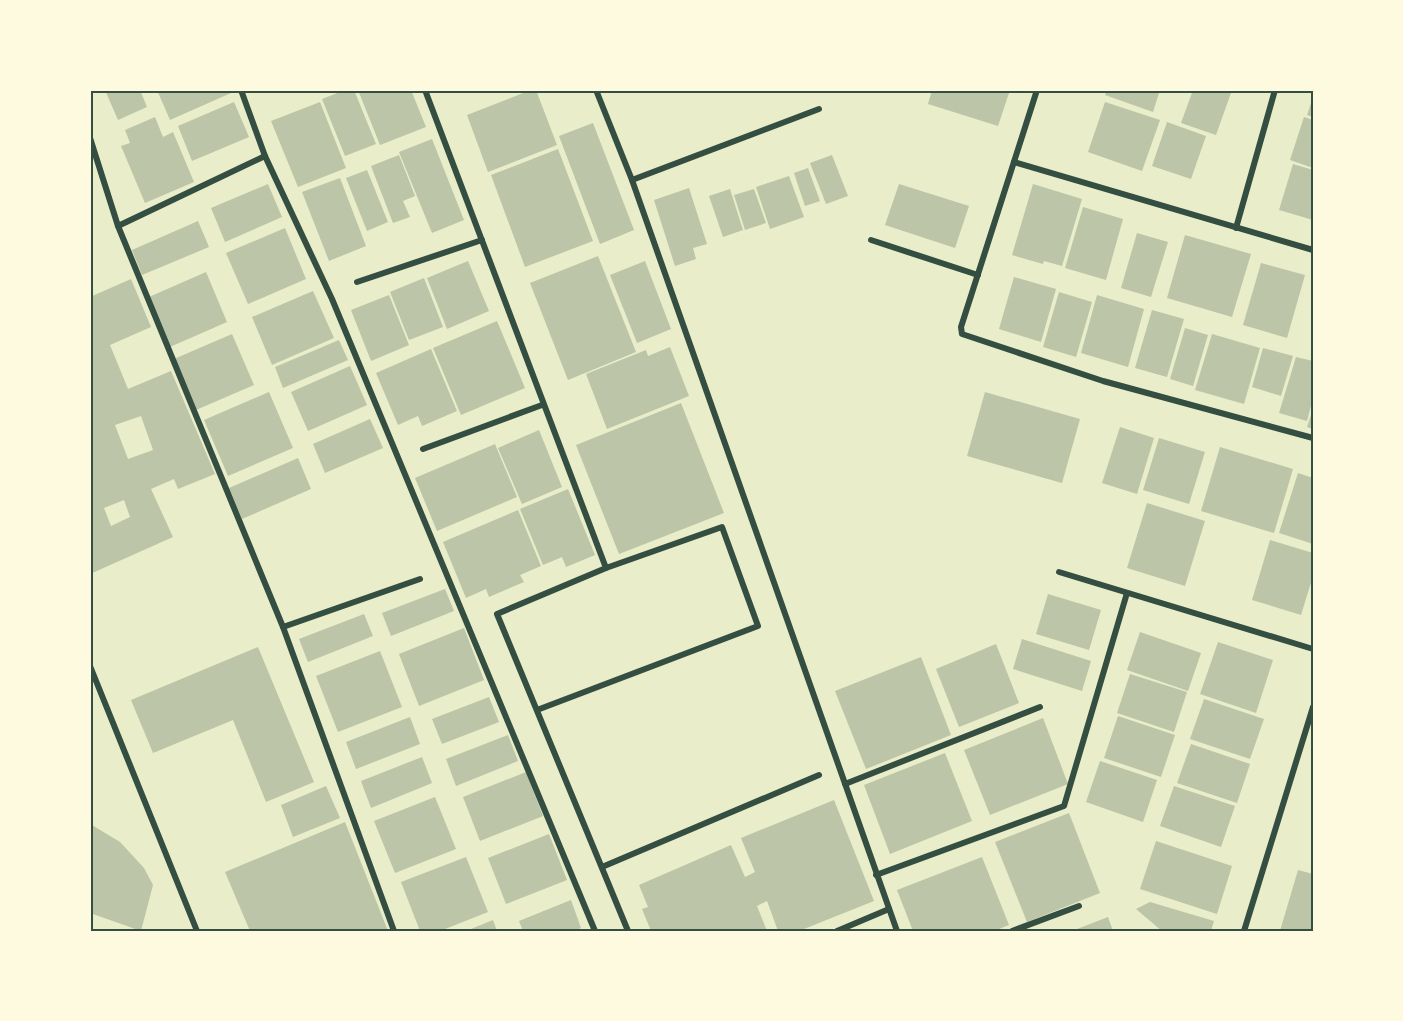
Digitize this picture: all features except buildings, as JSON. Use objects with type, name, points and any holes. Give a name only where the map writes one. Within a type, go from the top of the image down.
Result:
[{"type":"street","points":[[241,90],[265,156],[332,299],[595,931]]},
{"type":"street","points":[[425,90],[542,405],[606,568]]},
{"type":"street","points":[[596,90],[632,180],[897,931]]},
{"type":"street","points":[[1037,90],[962,327],[962,334],[1104,381],[1313,438]]},
{"type":"street","points":[[1236,228],[1275,90]]},
{"type":"street","points":[[632,180],[819,109]]},
{"type":"street","points":[[90,138],[118,226],[283,627],[394,931]]},
{"type":"street","points":[[118,226],[265,156]]},
{"type":"street","points":[[1014,162],[1313,250]]},
{"type":"street","points":[[357,282],[482,240]]},
{"type":"street","points":[[871,240],[978,275]]},
{"type":"street","points":[[423,449],[542,405]]},
{"type":"street","points":[[537,710],[758,626],[722,527],[606,568],[497,614],[628,931]]},
{"type":"street","points":[[1059,572],[1313,649]]},
{"type":"street","points":[[283,627],[420,579]]},
{"type":"street","points":[[876,875],[1064,806],[1127,593]]},
{"type":"street","points":[[90,667],[197,931]]},
{"type":"street","points":[[845,784],[1040,707]]},
{"type":"street","points":[[1244,931],[1313,707]]},
{"type":"street","points":[[602,867],[819,776]]},
{"type":"street","points":[[1012,931],[1079,906]]},
{"type":"street","points":[[837,931],[889,909]]}]
